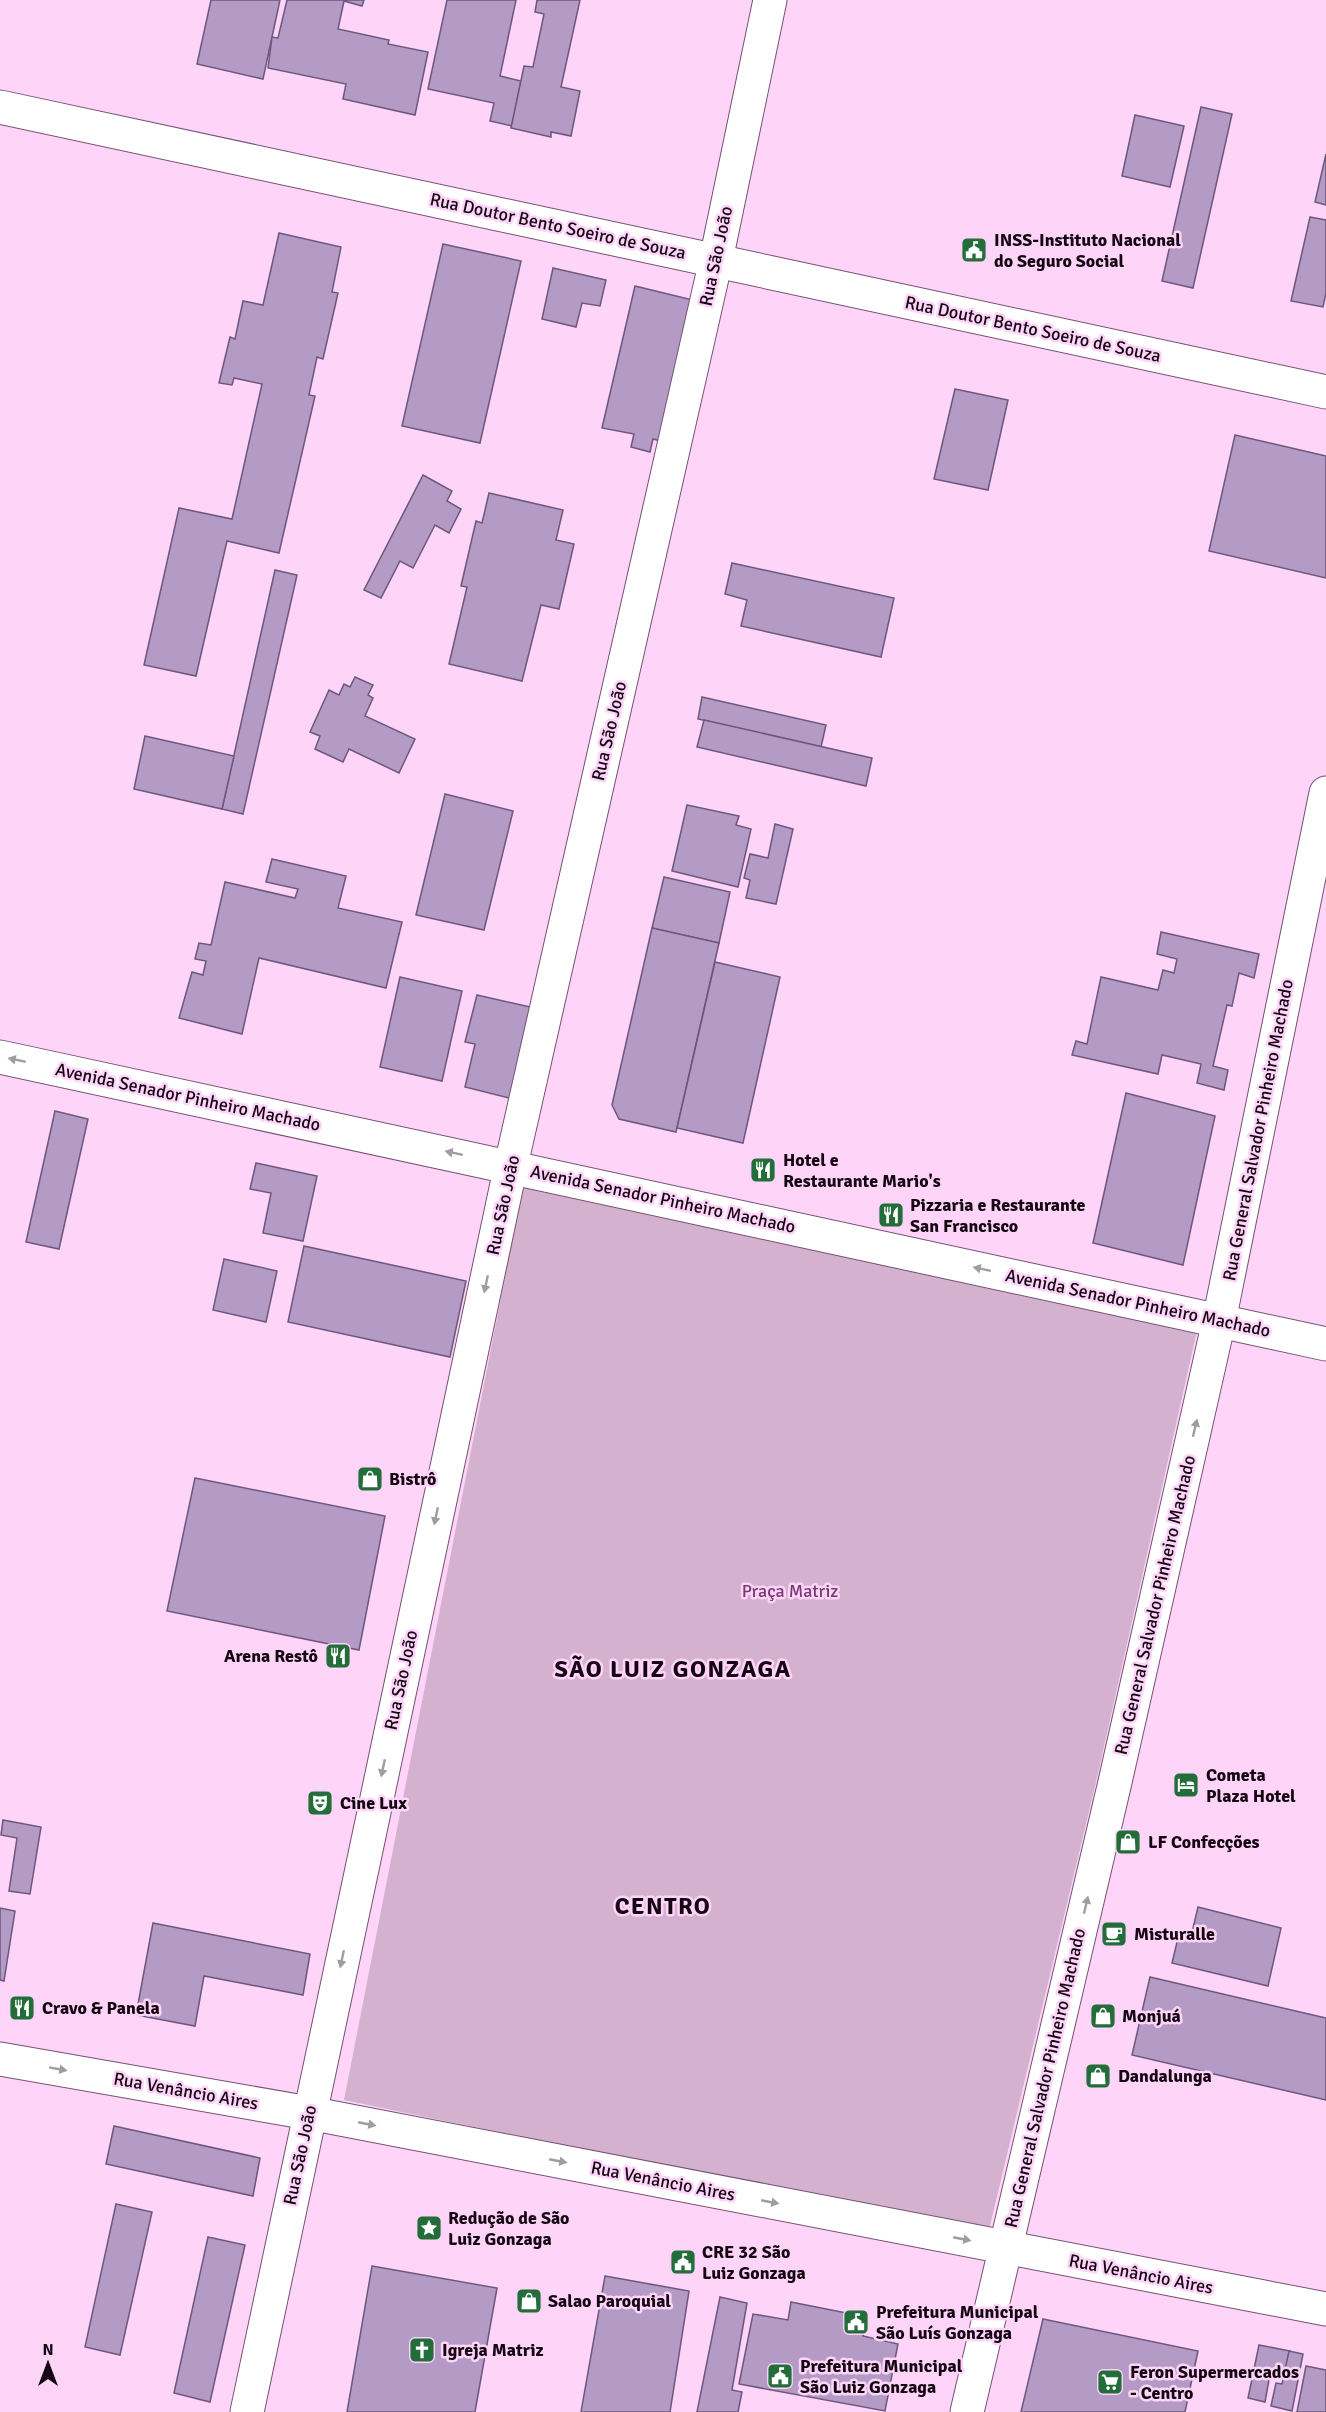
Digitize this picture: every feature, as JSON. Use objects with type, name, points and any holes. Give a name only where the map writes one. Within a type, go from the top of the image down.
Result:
[{"type":"street","name":"Rua São João","points":[[247,2412],[511,1165],[716,260],[770,0]]},
{"type":"street","name":"Rua Doutor Bento Soeiro de Souza","points":[[0,107],[1326,392]]},
{"type":"street","name":"Rua General Salvador Pinheiro Machado","points":[[967,2412],[1219,1321],[1326,793]]},
{"type":"street","name":"Avenida Senador Pinheiro Machado","points":[[0,1057],[511,1165],[1326,1344]]},
{"type":"street","name":"Rua Venâncio Aires","points":[[0,2059],[309,2113],[1326,2309]]},
{"type":"green space","name":"Praça Matriz","points":[[524,1180],[1198,1326],[1097,1778],[988,2234],[344,2100]]},
{"type":"building","points":[[211,0],[280,0],[263,79],[197,64]]},
{"type":"building","points":[[287,0],[364,0],[362,6],[344,1],[338,29],[389,40],[388,44],[428,52],[415,115],[343,99],[346,84],[268,68],[272,37],[278,38]]},
{"type":"building","points":[[447,0],[516,0],[500,76],[521,81],[512,126],[490,121],[494,103],[428,89]]},
{"type":"building","points":[[537,0],[580,0],[561,87],[580,91],[571,136],[551,132],[551,137],[511,128],[524,66],[533,67],[544,14],[535,12]]},
{"type":"building","points":[[1201,107],[1232,114],[1193,288],[1162,281]]},
{"type":"building","points":[[1135,115],[1184,126],[1170,187],[1122,176]]},
{"type":"building","points":[[1326,154],[1326,205],[1315,202]]},
{"type":"building","points":[[1310,217],[1326,220],[1326,293],[1323,307],[1291,301]]},
{"type":"building","points":[[279,233],[341,247],[332,292],[338,293],[323,359],[317,357],[309,395],[315,396],[279,553],[227,541],[196,676],[144,665],[179,508],[232,519],[262,384],[234,378],[232,385],[219,383],[230,337],[235,339],[243,301],[263,305]]},
{"type":"building","points":[[443,244],[521,261],[480,443],[402,426]]},
{"type":"building","points":[[553,268],[606,280],[600,306],[582,303],[576,327],[542,319]]},
{"type":"building","points":[[635,286],[701,302],[668,443],[653,439],[650,452],[631,447],[634,434],[602,428]]},
{"type":"building","points":[[955,389],[1008,400],[988,490],[934,479]]},
{"type":"building","points":[[1235,435],[1326,456],[1326,578],[1209,551]]},
{"type":"building","points":[[423,475],[452,491],[447,501],[461,509],[449,533],[435,525],[413,568],[400,561],[381,598],[364,590]]},
{"type":"building","points":[[489,493],[563,510],[556,540],[574,544],[559,609],[541,605],[522,681],[449,664],[467,587],[461,586],[476,521],[482,523]]},
{"type":"building","points":[[732,563],[894,598],[881,657],[741,626],[747,600],[725,594]]},
{"type":"building","points":[[275,570],[297,575],[243,814],[222,809]]},
{"type":"building","points":[[355,677],[373,685],[368,695],[373,698],[365,716],[415,739],[399,773],[349,749],[343,762],[315,749],[320,736],[310,732],[329,690],[339,695],[344,684],[350,687]]},
{"type":"building","points":[[702,697],[826,725],[821,747],[698,719]]},
{"type":"building","points":[[704,720],[872,758],[866,786],[697,747]]},
{"type":"building","points":[[145,736],[234,756],[222,809],[134,789]]},
{"type":"building","points":[[445,794],[513,811],[484,930],[416,915]]},
{"type":"building","points":[[687,805],[739,816],[736,825],[751,829],[738,887],[672,871]]},
{"type":"building","points":[[775,824],[793,829],[776,904],[746,898],[750,880],[744,878],[750,854],[768,858]]},
{"type":"building","points":[[272,859],[346,876],[338,908],[402,922],[386,988],[259,958],[242,1034],[179,1018],[192,972],[203,975],[206,961],[195,959],[199,943],[211,945],[225,882],[295,898],[298,889],[266,882]]},
{"type":"building","points":[[664,877],[730,892],[719,943],[652,928]]},
{"type":"building","points":[[652,928],[719,943],[676,1132],[619,1119],[612,1105]]},
{"type":"building","points":[[1161,932],[1259,954],[1254,978],[1239,973],[1232,1006],[1227,1005],[1213,1066],[1228,1070],[1224,1090],[1197,1083],[1201,1064],[1162,1055],[1158,1074],[1072,1055],[1076,1041],[1087,1044],[1101,977],[1158,990],[1163,970],[1174,973],[1177,959],[1157,954]]},
{"type":"building","points":[[715,962],[780,977],[743,1143],[677,1128]]},
{"type":"building","points":[[400,977],[462,991],[442,1081],[380,1067]]},
{"type":"building","points":[[477,995],[535,1008],[513,1099],[465,1087],[475,1044],[465,1042]]},
{"type":"building","points":[[1126,1093],[1215,1116],[1183,1265],[1093,1243]]},
{"type":"building","points":[[55,1111],[88,1119],[59,1249],[26,1242]]},
{"type":"building","points":[[256,1163],[317,1176],[303,1241],[263,1233],[271,1193],[250,1189]]},
{"type":"building","points":[[304,1246],[466,1281],[450,1357],[288,1322]]},
{"type":"building","points":[[224,1259],[277,1271],[266,1322],[213,1310]]},
{"type":"building","points":[[195,1478],[385,1516],[359,1650],[167,1611]]},
{"type":"building","points":[[3,1820],[41,1827],[30,1894],[9,1891],[17,1838],[1,1835]]},
{"type":"building","points":[[1198,1907],[1281,1928],[1268,1986],[1172,1963],[1178,1938],[1190,1941]]},
{"type":"building","points":[[0,1908],[15,1911],[4,1981],[0,1980]]},
{"type":"building","points":[[153,1923],[310,1954],[303,1995],[204,1976],[195,2026],[136,2015]]},
{"type":"building","points":[[1150,1977],[1326,2018],[1326,2100],[1132,2055]]},
{"type":"building","points":[[114,2126],[260,2158],[253,2196],[106,2164]]},
{"type":"building","points":[[116,2204],[152,2212],[120,2355],[85,2347]]},
{"type":"building","points":[[208,2237],[245,2245],[210,2402],[174,2393]]},
{"type":"building","name":"Igreja Matriz","points":[[372,2266],[497,2288],[475,2412],[347,2412]]},
{"type":"building","points":[[605,2276],[689,2291],[670,2412],[581,2412]]},
{"type":"building","points":[[720,2297],[747,2303],[732,2390],[742,2392],[738,2412],[697,2412]]},
{"type":"building","points":[[791,2302],[867,2317],[863,2336],[898,2344],[885,2411],[739,2384],[753,2314],[788,2320]]},
{"type":"building","name":"Feron Supermercados - Centro","points":[[1043,2319],[1198,2351],[1185,2412],[1021,2412]]},
{"type":"building","points":[[1259,2345],[1290,2351],[1285,2377],[1270,2374],[1265,2402],[1248,2398]]},
{"type":"building","points":[[1289,2351],[1303,2354],[1292,2411],[1271,2406],[1276,2383],[1282,2384]]},
{"type":"building","points":[[1306,2366],[1326,2370],[1326,2412],[1297,2412]]},
{"type":"place","name":"INSS-Instituto Nacional do Seguro Social","points":[[974,250]]},
{"type":"place","name":"Hotel e Restaurante Mario's","points":[[763,1170]]},
{"type":"place","name":"Pizzaria e Restaurante San Francisco","points":[[891,1215]]},
{"type":"place","name":"Bistrô","points":[[370,1479]]},
{"type":"place","name":"Arena Restô","points":[[338,1656]]},
{"type":"place","name":"Cometa Plaza Hotel","points":[[1186,1785]]},
{"type":"place","name":"Cine Lux","points":[[320,1803]]},
{"type":"place","name":"LF Confecções","points":[[1128,1842]]},
{"type":"place","name":"Misturalle","points":[[1114,1934]]},
{"type":"place","name":"Cravo & Panela","points":[[22,2008]]},
{"type":"place","name":"Monjuá","points":[[1103,2016]]},
{"type":"place","name":"Dandalunga","points":[[1098,2076]]},
{"type":"place","name":"Redução de São Luiz Gonzaga","points":[[429,2228]]},
{"type":"place","name":"CRE 32 São Luiz Gonzaga","points":[[683,2262]]},
{"type":"place","name":"Salao Paroquial","points":[[529,2301]]},
{"type":"place","name":"Prefeitura Municipal São Luís Gonzaga","points":[[856,2322]]},
{"type":"place","name":"Igreja Matriz","points":[[422,2350]]},
{"type":"place","name":"Prefeitura Municipal São Luiz Gonzaga","points":[[780,2376]]},
{"type":"place","name":"Feron Supermercados - Centro","points":[[1110,2382]]},
{"type":"district","name":"SÃO LUIZ GONZAGA","points":[[673,1669]]},
{"type":"district","name":"CENTRO","points":[[663,1906]]}]
